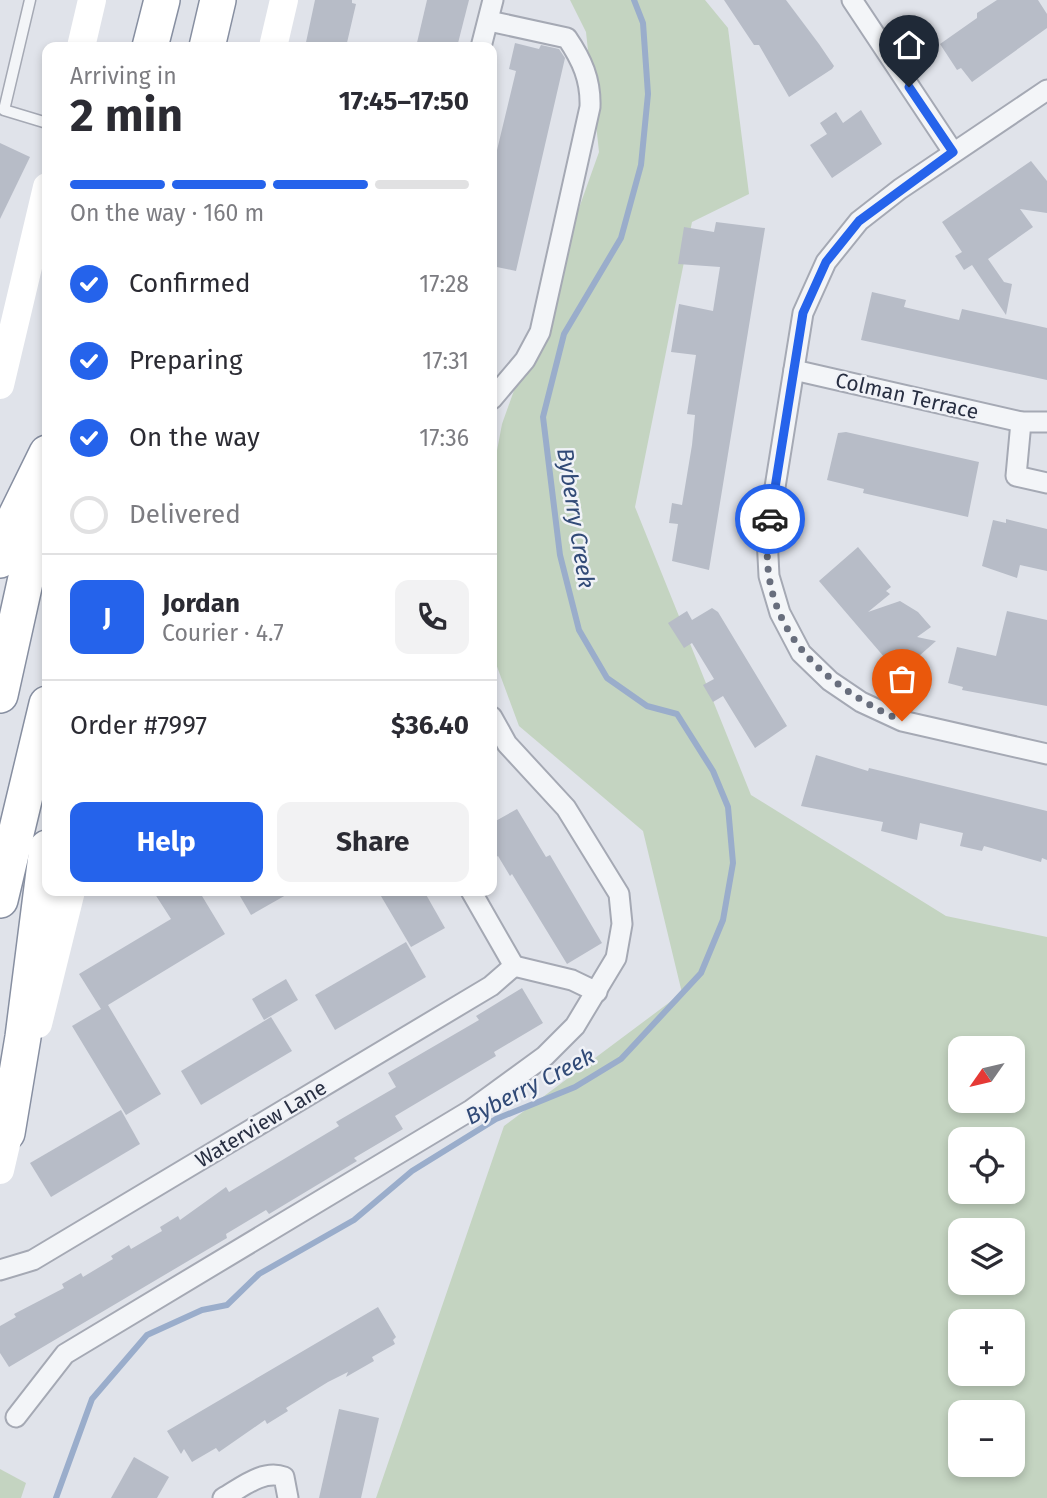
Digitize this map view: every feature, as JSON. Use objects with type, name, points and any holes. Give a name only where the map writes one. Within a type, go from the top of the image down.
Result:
[{"type":"highway","points":[[151,42],[162,0]]},
{"type":"highway","points":[[208,42],[218,0]]},
{"type":"highway","points":[[0,560],[16,516],[42,463]]},
{"type":"highway","points":[[0,695],[42,506]]},
{"type":"highway","points":[[0,901],[42,725]]},
{"type":"highway","points":[[7,1133],[23,1037],[42,887]]},
{"type":"main road","points":[[82,42],[92,0]]},
{"type":"main road","points":[[274,42],[284,0]]},
{"type":"main road","points":[[0,385],[42,208]]},
{"type":"main road","points":[[0,1170],[7,1133],[70,896]]},
{"type":"street","points":[[483,42],[493,0]]},
{"type":"street","points":[[852,0],[953,152]]},
{"type":"street","points":[[489,21],[568,38],[586,71],[590,91],[590,107],[540,332],[525,360],[497,394]]},
{"type":"street","points":[[1047,90],[953,152],[859,221],[826,262],[803,313],[767,537],[769,576],[780,612],[801,653],[830,681],[861,702],[902,721],[1047,754]]},
{"type":"street","name":"Colman Terrace","points":[[794,370],[1021,422],[1047,422]]},
{"type":"street","points":[[1021,422],[1016,476],[1047,483]]},
{"type":"street","points":[[16,1417],[65,1354],[471,1110],[545,1056],[575,1026],[613,965],[620,941],[622,907],[619,894],[566,808],[507,744],[497,726]]},
{"type":"street","points":[[474,896],[514,966],[572,980],[597,992]]},
{"type":"street","name":"Waterview Lane","points":[[0,1269],[33,1260],[480,993],[514,966]]},
{"type":"street","points":[[223,1498],[265,1475],[277,1474],[284,1477],[288,1483],[288,1498]]},
{"type":"lane","points":[[30,0],[4,110],[42,121]]},
{"type":"green space","points":[[570,0],[705,0],[728,28],[749,194],[692,222],[635,507],[751,795],[946,916],[1047,937],[1047,1498],[376,1498],[504,1126],[682,993],[643,831],[519,726],[497,667],[497,450],[502,424],[599,152],[586,32]]},
{"type":"green space","points":[[0,1469],[26,1483],[21,1498],[0,1498]]},
{"type":"building","points":[[315,0],[352,0],[352,3],[356,4],[347,42],[306,42]]},
{"type":"building","points":[[427,0],[469,0],[458,42],[417,42]]},
{"type":"building","points":[[724,0],[786,0],[834,66],[789,97],[759,45],[754,45]]},
{"type":"building","points":[[997,0],[1038,0],[1047,14],[1047,28],[972,82],[961,68],[957,70],[940,44]]},
{"type":"building","points":[[515,43],[539,49],[541,45],[559,49],[565,58],[516,271],[497,267],[497,150],[516,71],[509,69]]},
{"type":"building","points":[[861,110],[882,144],[832,178],[810,145],[827,134],[820,123],[836,112],[843,123]]},
{"type":"building","points":[[0,143],[30,157],[0,219]]},
{"type":"building","points":[[1031,161],[1047,181],[1047,213],[1020,209],[1033,227],[988,259],[1004,282],[1012,284],[1006,315],[972,265],[964,270],[955,256],[962,252],[942,222]]},
{"type":"building","points":[[716,222],[765,228],[709,570],[672,561],[678,524],[669,523],[672,503],[682,505],[692,445],[695,415],[687,414],[696,355],[671,352],[679,304],[713,311],[720,267],[678,264],[684,227],[714,232]]},
{"type":"building","points":[[872,292],[906,300],[904,307],[959,320],[962,309],[1047,328],[1047,380],[861,340]]},
{"type":"building","points":[[846,432],[979,462],[968,517],[863,493],[864,489],[827,480],[838,433]]},
{"type":"building","points":[[1006,519],[1047,529],[1047,571],[1020,565],[1017,578],[982,566],[993,520],[1006,523]]},
{"type":"building","points":[[858,547],[891,587],[886,591],[890,594],[868,612],[900,601],[918,612],[931,627],[917,637],[936,641],[901,672],[897,672],[819,581]]},
{"type":"building","points":[[712,608],[718,612],[787,726],[755,748],[723,696],[713,702],[703,685],[714,679],[692,643],[684,648],[668,623],[687,611],[692,620]]},
{"type":"building","points":[[1007,611],[1047,620],[1047,706],[962,690],[963,687],[948,683],[957,647],[996,656]]},
{"type":"building","points":[[816,755],[868,771],[869,768],[1047,811],[1047,860],[1042,858],[1041,862],[984,846],[982,851],[960,846],[963,833],[920,823],[917,840],[881,831],[883,822],[801,806]]},
{"type":"building","points":[[517,809],[546,857],[550,855],[602,943],[567,964],[512,874],[510,876],[497,857],[497,820]]},
{"type":"building","points":[[156,896],[202,896],[225,934],[108,1005],[161,1094],[126,1115],[72,1026],[101,1009],[79,974],[171,919]]},
{"type":"building","points":[[240,896],[284,896],[251,915]]},
{"type":"building","points":[[381,896],[427,896],[445,928],[411,947]]},
{"type":"building","points":[[406,942],[426,977],[335,1030],[315,995]]},
{"type":"building","points":[[286,979],[298,1000],[264,1020],[252,999]]},
{"type":"building","points":[[522,988],[543,1023],[494,1052],[496,1056],[395,1116],[403,1129],[354,1158],[357,1161],[269,1214],[266,1210],[226,1234],[227,1238],[9,1367],[0,1353],[0,1326],[16,1317],[14,1314],[64,1288],[62,1284],[81,1273],[83,1277],[113,1259],[111,1256],[129,1245],[131,1249],[162,1231],[160,1227],[178,1216],[180,1220],[226,1187],[229,1192],[339,1126],[336,1122],[396,1087],[388,1073],[479,1020],[476,1016]]},
{"type":"building","points":[[271,1017],[292,1051],[201,1105],[181,1071]]},
{"type":"building","points":[[121,1110],[140,1144],[51,1197],[30,1163]]},
{"type":"building","points":[[378,1307],[396,1337],[393,1340],[395,1344],[372,1357],[374,1361],[346,1377],[348,1372],[328,1382],[286,1408],[288,1411],[267,1424],[265,1420],[219,1452],[216,1448],[192,1462],[184,1449],[181,1454],[167,1431]]},
{"type":"building","points":[[339,1409],[379,1418],[361,1498],[319,1498]]},
{"type":"building","points":[[134,1457],[169,1477],[157,1498],[111,1498]]},
{"type":"waterway","name":"Byberry Creek","points":[[56,1498],[92,1399],[147,1335],[202,1310],[227,1305],[259,1274],[354,1220],[412,1171],[496,1119],[575,1087],[621,1059],[701,973],[723,920],[733,863],[728,807],[713,771],[677,714],[647,706],[607,678],[579,630],[560,555],[543,417],[564,334],[621,238],[641,165],[648,94],[643,23],[634,0]]},
{"type":"way so far","points":[[770,519],[767,537],[769,576],[780,612],[801,653],[830,681],[861,702],[902,721]]},
{"type":"route","points":[[770,519],[803,313],[826,262],[859,221],[953,152],[909,87]]}]
